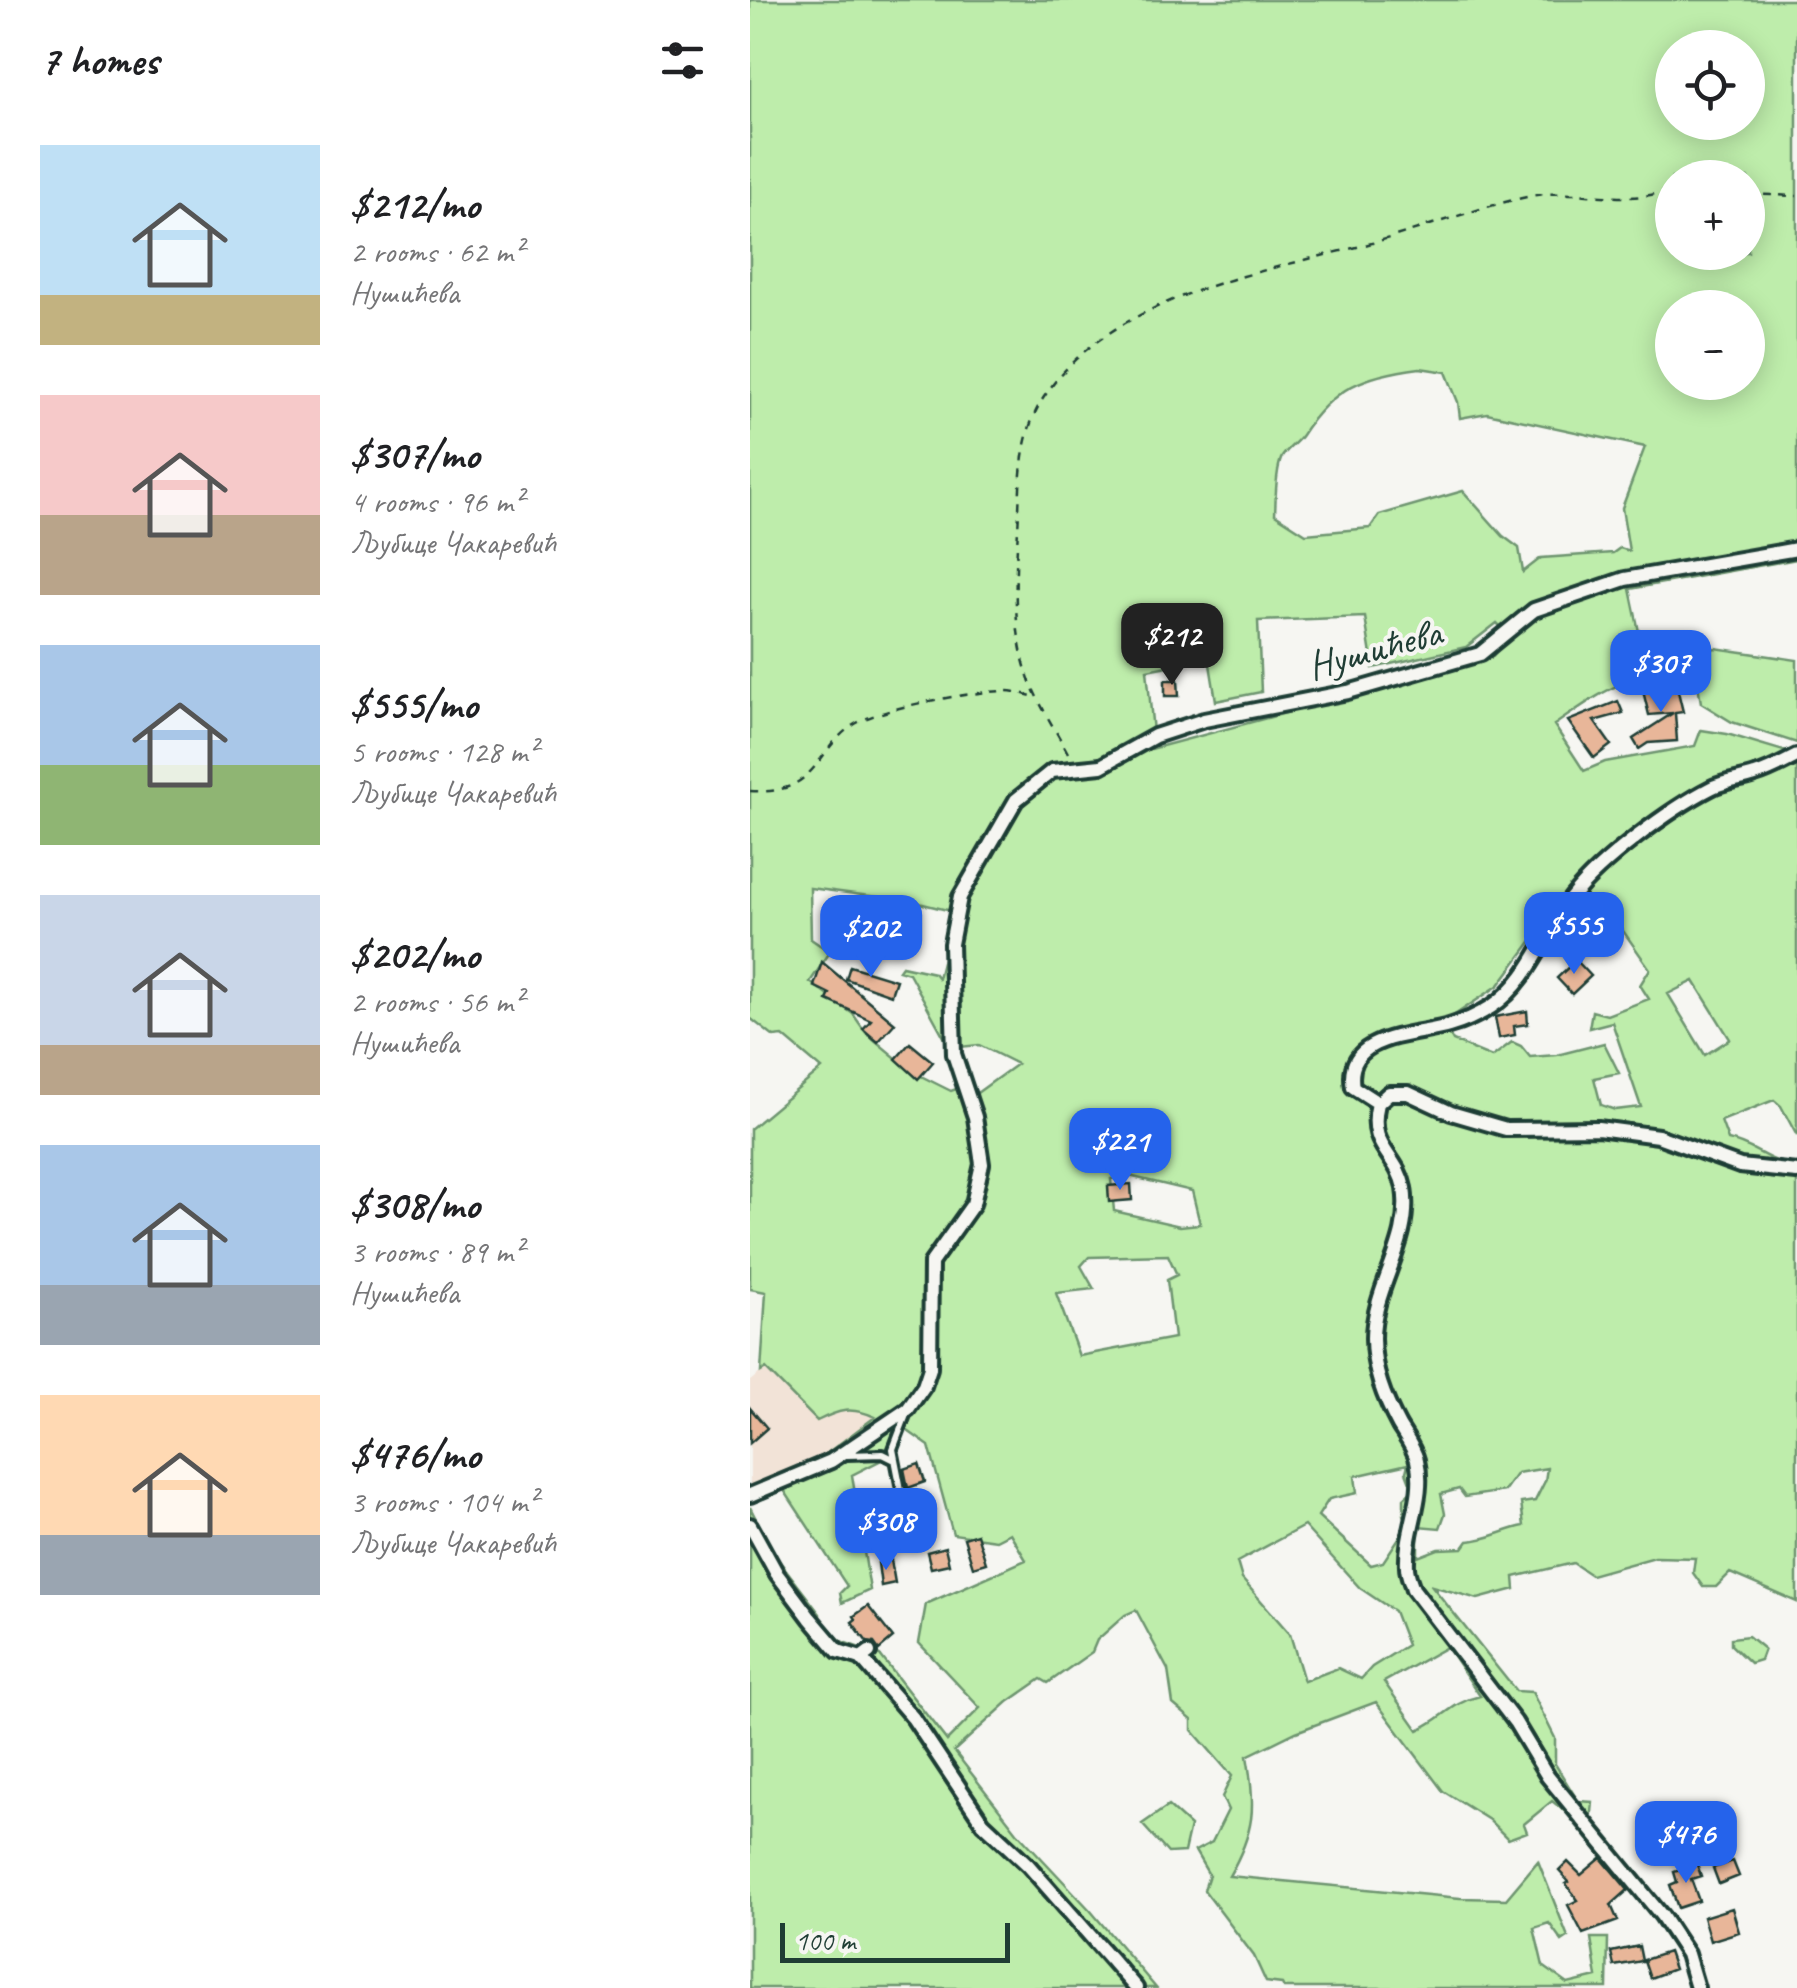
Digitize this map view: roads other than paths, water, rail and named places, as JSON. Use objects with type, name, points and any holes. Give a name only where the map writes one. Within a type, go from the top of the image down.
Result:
[{"type":"street","name":"Нушићева","points":[[750,1495],[838,1456],[908,1409],[924,1386],[930,1368],[931,1263],[973,1204],[982,1164],[975,1117],[954,1054],[951,944],[960,898],[1016,800],[1052,770],[1101,766],[1154,736],[1204,720],[1348,692],[1480,654],[1534,610],[1625,578],[1797,549]]},
{"type":"street","points":[[1378,1103],[1353,1087],[1351,1074],[1357,1056],[1385,1039],[1450,1026],[1490,1008],[1520,983],[1574,894],[1610,861],[1714,786],[1758,774],[1797,756]]},
{"type":"street","points":[[1697,1988],[1687,1954],[1662,1916],[1548,1777],[1515,1722],[1413,1589],[1406,1567],[1420,1488],[1416,1458],[1386,1402],[1376,1370],[1373,1338],[1376,1301],[1404,1225],[1404,1186],[1374,1127],[1378,1103],[1389,1093],[1408,1093],[1452,1113],[1506,1129],[1598,1128],[1658,1136],[1740,1166],[1797,1172]]},
{"type":"street","points":[[750,1525],[777,1574],[810,1618],[838,1651],[865,1655],[913,1718],[983,1823],[1028,1865],[1136,1988]]},
{"type":"lane","name":"Нушићева","points":[[908,1409],[893,1449],[908,1530]]},
{"type":"lane","name":"Нушићева","points":[[838,1456],[882,1454],[894,1460]]}]
